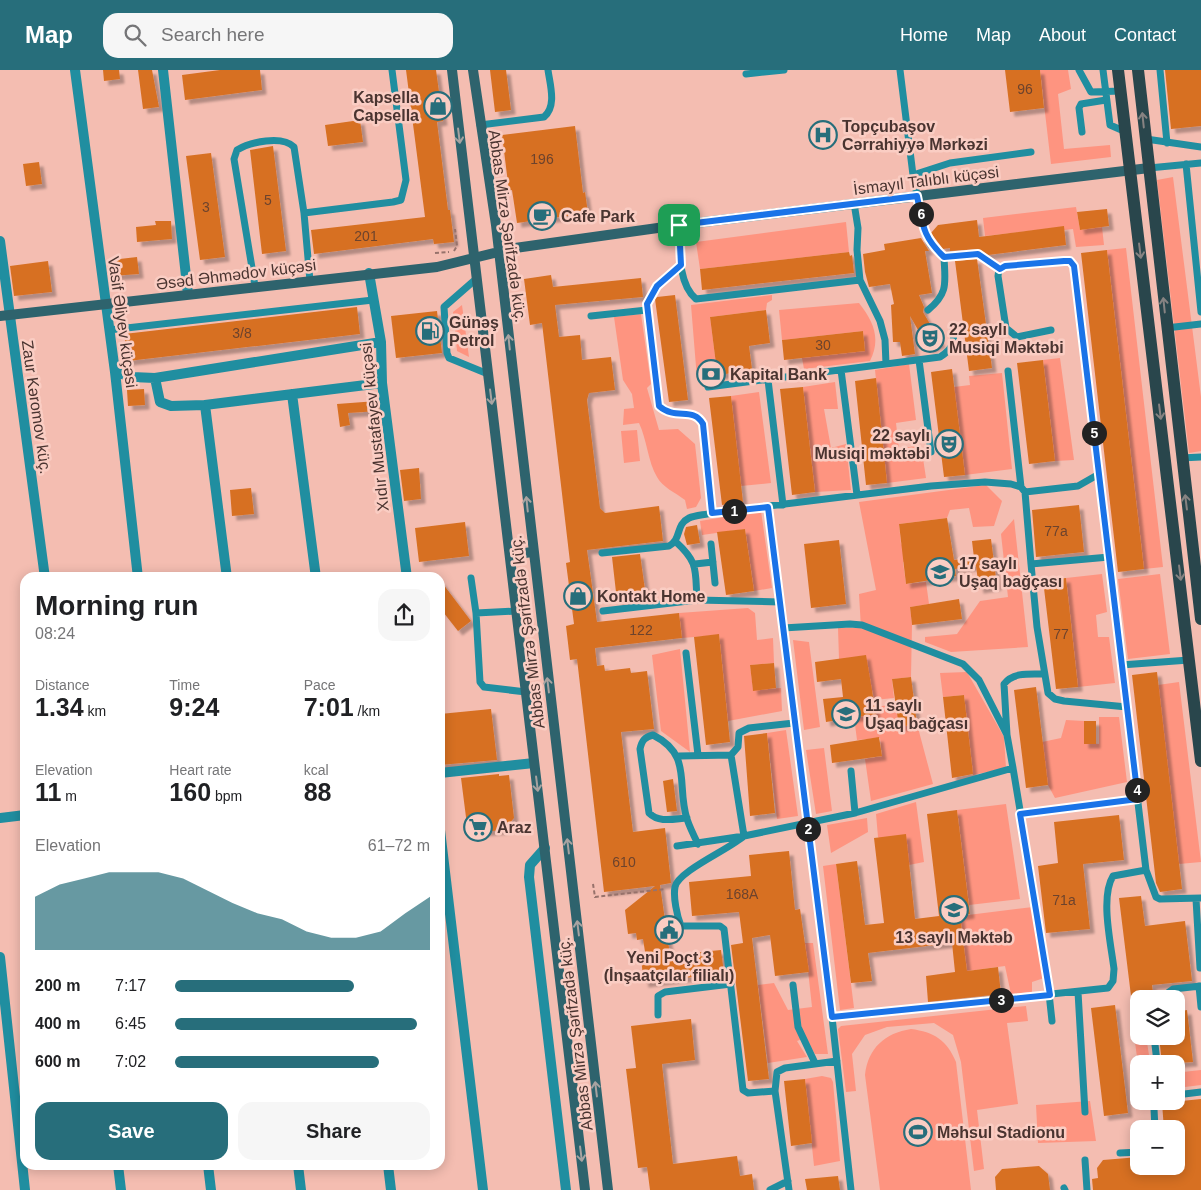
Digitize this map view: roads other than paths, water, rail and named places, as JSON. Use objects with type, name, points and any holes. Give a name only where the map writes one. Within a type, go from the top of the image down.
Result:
[{"type":"main road","points":[[452,70],[474,257]]},
{"type":"main road","name":"Abbas Mirzə Şərifzadə küç.","points":[[473,70],[498,251],[608,1190]]},
{"type":"main road","points":[[1118,70],[1201,761]]},
{"type":"main road","points":[[1138,70],[1181,458],[1199,584],[1201,619]]},
{"type":"main road","name":"İsmayıl Talıblı küçəsi","points":[[474,257],[498,251],[679,225],[1149,168]]},
{"type":"main road","name":"Əsəd Əhmədov küçəsi","points":[[4,316],[369,273],[437,267],[474,257]]},
{"type":"main road","name":"Abbas Mirzə Şərifzadə küç.","points":[[474,257],[585,1190]]},
{"type":"main road","points":[[510,555],[532,552]]},
{"type":"street","name":"Vasif Əliyev küçəsi","points":[[75,70],[109,330],[137,572]]},
{"type":"street","points":[[163,70],[188,294]]},
{"type":"street","name":"Zaur Kəromov küç.","points":[[0,241],[4,316],[44,572]]},
{"type":"street","name":"Xıdır Mustafayev küçəsi","points":[[369,273],[381,342],[382,383],[406,572]]},
{"type":"street","points":[[114,372],[132,377],[155,378],[381,342]]},
{"type":"street","points":[[155,378],[160,402],[171,406],[205,405],[382,383]]},
{"type":"street","points":[[292,394],[315,572]]},
{"type":"street","points":[[205,405],[226,572]]},
{"type":"street","points":[[445,772],[534,763]]},
{"type":"street","points":[[0,818],[20,816]]},
{"type":"street","points":[[544,848],[530,865],[529,877],[566,1190]]},
{"type":"street","points":[[445,872],[483,1190]]},
{"type":"street","points":[[0,956],[1,990],[20,1148]]},
{"type":"street","points":[[23,1170],[25,1190]]},
{"type":"street","points":[[119,1170],[121,1190]]},
{"type":"street","points":[[209,1170],[212,1190]]},
{"type":"street","points":[[299,1170],[301,1190]]},
{"type":"street","points":[[389,1170],[391,1190]]},
{"type":"lane","points":[[304,213],[401,200],[406,180],[392,70]]},
{"type":"lane","points":[[480,125],[544,117],[550,112],[552,104],[548,70]]},
{"type":"lane","points":[[746,74],[784,70]]},
{"type":"lane","points":[[900,70],[913,175],[925,234],[931,245],[944,257],[944,293],[939,301],[928,310]]},
{"type":"lane","points":[[1079,70],[1088,90],[1095,94],[1106,96]]},
{"type":"lane","points":[[1103,70],[1110,125],[1126,132]]},
{"type":"lane","points":[[1160,70],[1167,142]]},
{"type":"lane","points":[[1082,132],[1079,108],[1081,104],[1121,91]]},
{"type":"lane","points":[[1146,139],[1201,147]]},
{"type":"lane","points":[[255,286],[234,159],[237,150],[246,144],[284,141],[294,147],[304,213],[310,280]]},
{"type":"lane","points":[[913,175],[950,163],[1031,152]]},
{"type":"lane","points":[[1149,168],[1201,163]]},
{"type":"lane","points":[[1186,164],[1201,312]]},
{"type":"lane","points":[[854,203],[858,228],[857,250],[860,280],[880,321],[886,364]]},
{"type":"lane","points":[[679,225],[681,265],[688,291],[696,299],[860,280]]},
{"type":"lane","points":[[944,257],[978,254],[1000,269]]},
{"type":"lane","points":[[1051,330],[1017,336],[1006,328],[998,276],[1000,269],[1005,266],[1064,261],[1070,261],[1074,266],[1146,870],[1156,897],[1160,899],[1198,899],[1200,968]]},
{"type":"lane","points":[[681,265],[657,286],[651,296],[647,310],[659,406],[674,415],[691,414],[699,417],[703,424],[712,513]]},
{"type":"lane","points":[[476,279],[444,307],[447,353],[449,358],[488,374]]},
{"type":"lane","points":[[109,330],[373,300]]},
{"type":"lane","points":[[591,316],[647,310]]},
{"type":"lane","points":[[1166,328],[1201,324]]},
{"type":"lane","points":[[708,387],[940,357],[947,352],[955,337],[952,326]]},
{"type":"lane","points":[[919,360],[931,452]]},
{"type":"lane","points":[[841,370],[857,495]]},
{"type":"lane","points":[[1008,371],[1044,674],[1048,693],[1055,699],[1126,707]]},
{"type":"lane","points":[[768,380],[783,505]]},
{"type":"lane","points":[[1181,458],[1201,457]]},
{"type":"lane","points":[[676,542],[680,527],[684,521],[690,517],[712,513],[857,495],[986,482],[1023,490],[1078,486],[1099,474]]},
{"type":"lane","points":[[768,507],[832,1017],[851,1190]]},
{"type":"lane","points":[[602,552],[660,548],[676,542]]},
{"type":"lane","points":[[676,542],[688,553],[695,564],[697,600]]},
{"type":"lane","points":[[711,544],[715,583]]},
{"type":"lane","points":[[1031,564],[1108,557]]},
{"type":"lane","points":[[695,564],[713,562]]},
{"type":"lane","points":[[471,578],[476,613],[480,682],[484,686],[526,692]]},
{"type":"lane","points":[[603,611],[697,600],[780,602]]},
{"type":"lane","points":[[476,613],[516,611]]},
{"type":"lane","points":[[783,628],[862,625],[963,664],[979,680],[1007,735]]},
{"type":"lane","points":[[686,653],[698,755]]},
{"type":"lane","points":[[1122,665],[1190,660]]},
{"type":"lane","points":[[1044,674],[1015,675],[1008,678],[1004,684],[1007,735],[1050,995],[1052,1021]]},
{"type":"lane","points":[[744,836],[732,755],[738,747],[739,733],[742,730],[794,723]]},
{"type":"lane","points":[[687,818],[661,820],[654,818],[649,813],[640,749],[642,741],[653,735],[662,739],[678,756],[687,818],[698,844]]},
{"type":"lane","points":[[678,756],[732,755]]},
{"type":"lane","points":[[677,846],[744,836],[855,813],[1013,768]]},
{"type":"lane","points":[[851,771],[855,813]]},
{"type":"lane","points":[[1020,814],[1138,799]]},
{"type":"lane","points":[[744,836],[734,845],[679,878],[675,888],[680,926],[720,926],[724,929],[743,1090],[748,1093],[775,1091]]},
{"type":"lane","points":[[832,1017],[1108,988],[1113,981],[1114,970],[1107,901],[1108,884],[1113,876],[1146,870]]},
{"type":"lane","points":[[658,1015],[658,996],[664,992],[731,984]]},
{"type":"lane","points":[[793,985],[798,1026],[815,1063]]},
{"type":"lane","points":[[1173,990],[1200,986],[1201,1007]]},
{"type":"lane","points":[[1078,992],[1085,1112]]},
{"type":"lane","points":[[789,1190],[775,1091],[777,1072],[785,1068],[837,1061]]},
{"type":"lane","points":[[1185,1094],[1201,1092]]},
{"type":"lane","points":[[1120,1153],[1130,1152]]},
{"type":"lane","points":[[1086,1160],[1087,1190]]},
{"type":"lane","points":[[770,1190],[788,1182]]},
{"type":"place","name":"Kapsella Capsella","points":[[438,106]]},
{"type":"place","name":"Topçubaşov Cərrahiyyə Mərkəzi","points":[[823,135]]},
{"type":"place","name":"Cafe Park","points":[[542,216]]},
{"type":"place","name":"Günəş Petrol","points":[[430,331]]},
{"type":"place","name":"22 saylı Musiqi Məktəbi","points":[[930,338]]},
{"type":"place","name":"Kapital Bank","points":[[711,374]]},
{"type":"place","name":"22 saylı Musiqi məktəbi","points":[[949,444]]},
{"type":"place","name":"17 saylı Uşaq bağçası","points":[[940,572]]},
{"type":"place","name":"Kontakt Home","points":[[578,596]]},
{"type":"place","name":"11 saylı Uşaq bağçası","points":[[846,714]]},
{"type":"place","name":"Araz","points":[[478,827]]},
{"type":"place","name":"13 saylı Məktəb","points":[[954,910]]},
{"type":"place","name":"Yeni Poçt 3 (İnşaatçılar filialı)","points":[[669,930]]},
{"type":"place","name":"Məhsul Stadionu","points":[[918,1132]]}]
